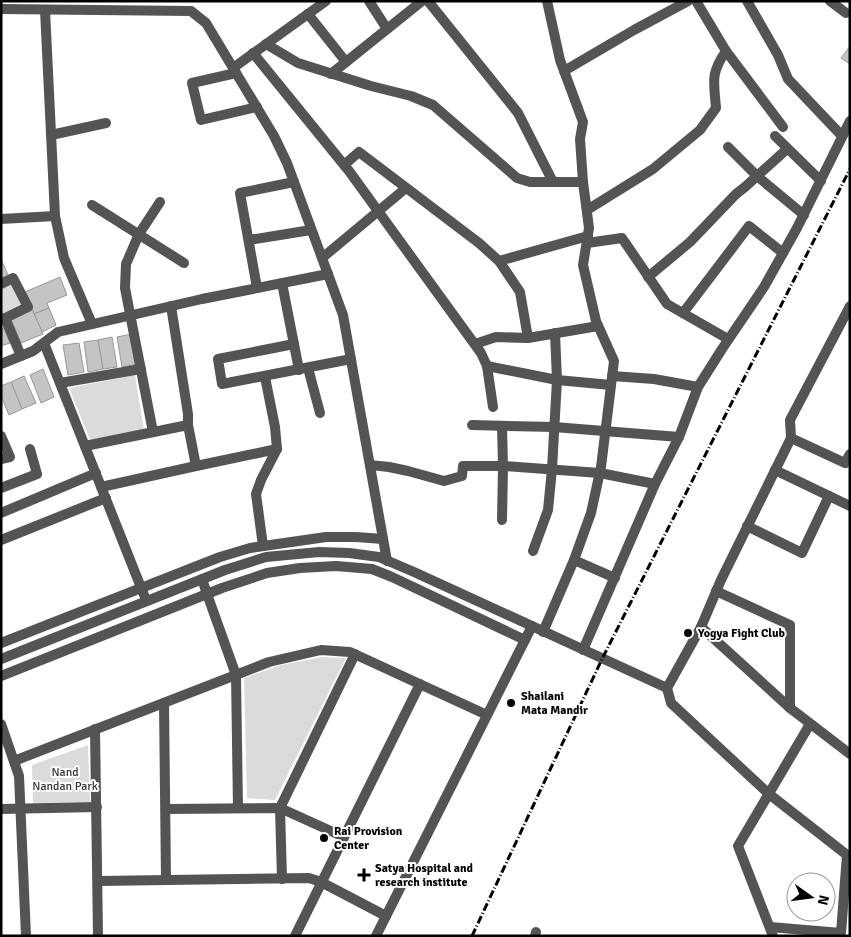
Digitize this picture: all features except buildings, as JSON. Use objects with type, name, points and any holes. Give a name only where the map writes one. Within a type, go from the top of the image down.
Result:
[{"type":"street","points":[[257,107],[201,120],[192,83],[235,70],[253,53],[326,1]]},
{"type":"street","points":[[369,1],[387,29]]},
{"type":"street","points":[[332,74],[422,1]]},
{"type":"street","points":[[428,1],[518,113],[553,182]]},
{"type":"street","points":[[543,632],[574,560],[591,513],[600,473],[614,362],[596,321],[583,265],[589,228],[580,139],[583,122],[560,60],[547,1]]},
{"type":"street","points":[[564,71],[688,1]]},
{"type":"street","points":[[696,1],[726,51],[783,127]]},
{"type":"street","points":[[747,1],[778,55],[788,79],[842,136]]},
{"type":"street","points":[[830,1],[846,13]]},
{"type":"street","points":[[1,10],[191,11],[206,22],[274,136],[294,182],[343,315],[387,561]]},
{"type":"street","points":[[45,10],[55,216],[64,258],[92,324]]},
{"type":"street","points":[[308,14],[346,62]]},
{"type":"street","points":[[266,44],[298,63],[371,86],[412,96],[433,105],[517,178],[530,182],[583,182]]},
{"type":"street","points":[[587,210],[653,168],[700,130],[716,108],[713,77],[718,63],[726,51]]},
{"type":"street","points":[[253,53],[344,165],[481,353],[487,366],[493,407]]},
{"type":"street","points":[[583,650],[655,484],[679,437],[698,387],[764,286],[783,253],[804,215],[850,121]]},
{"type":"street","points":[[51,135],[106,123]]},
{"type":"street","points":[[775,136],[821,181]]},
{"type":"street","points":[[728,147],[757,176],[804,215]]},
{"type":"street","points":[[648,277],[690,242],[736,194],[787,148]]},
{"type":"street","points":[[344,165],[359,152],[480,243],[499,261],[520,292],[528,338]]},
{"type":"street","points":[[257,288],[240,193],[294,182]]},
{"type":"street","points":[[322,258],[406,188]]},
{"type":"street","points":[[153,432],[125,288],[126,264],[139,234],[160,202]]},
{"type":"street","points":[[92,205],[184,263]]},
{"type":"street","points":[[1,218],[55,216]]},
{"type":"street","points":[[683,313],[749,226],[783,253]]},
{"type":"street","points":[[249,240],[311,230]]},
{"type":"street","points":[[499,261],[587,239],[622,238],[667,304],[728,339]]},
{"type":"street","points":[[1,364],[33,351],[58,332],[171,306],[328,274]]},
{"type":"street","points":[[1,284],[13,278],[28,307],[3,319],[21,356]]},
{"type":"street","points":[[282,283],[294,344],[320,413]]},
{"type":"street","points":[[171,306],[188,414],[188,425],[196,466]]},
{"type":"street","points":[[810,724],[769,794],[738,846],[772,932],[841,933],[846,925],[847,855],[769,794],[671,703],[667,688],[701,627],[716,591],[791,438],[790,420],[850,306]]},
{"type":"street","points":[[474,344],[496,337],[528,338],[598,326]]},
{"type":"street","points":[[533,551],[548,510],[557,380],[555,333]]},
{"type":"street","points":[[44,342],[147,602]]},
{"type":"street","points":[[294,344],[218,359],[222,384],[351,360]]},
{"type":"street","points":[[487,366],[557,380],[611,381],[654,379],[698,387]]},
{"type":"street","points":[[60,383],[141,369]]},
{"type":"street","points":[[263,546],[256,494],[277,449],[275,427],[265,377]]},
{"type":"street","points":[[85,446],[188,425]]},
{"type":"street","points":[[472,425],[554,427],[679,437]]},
{"type":"street","points":[[502,426],[502,520]]},
{"type":"street","points":[[1,436],[10,457],[1,459]]},
{"type":"street","points":[[791,438],[845,463],[850,454]]},
{"type":"street","points":[[1,488],[37,474],[30,449]]},
{"type":"street","points":[[101,487],[277,449]]},
{"type":"street","points":[[370,465],[408,470],[444,481],[462,476],[463,466],[503,466],[600,473],[655,484]]},
{"type":"street","points":[[775,470],[850,506]]},
{"type":"street","points":[[1,513],[96,473]]},
{"type":"street","points":[[747,526],[802,553],[829,496]]},
{"type":"street","points":[[1,540],[106,498]]},
{"type":"street","points":[[1,643],[220,557],[250,548],[326,537],[383,539]]},
{"type":"street","points":[[1,659],[225,570],[266,557],[318,552],[350,553],[379,557],[667,688]]},
{"type":"street","points":[[574,560],[615,578]]},
{"type":"street","points":[[1,676],[207,594],[267,574],[300,568],[336,566],[372,569],[525,640]]},
{"type":"street","points":[[202,579],[236,675],[238,808]]},
{"type":"street","points":[[716,591],[790,625],[790,708]]},
{"type":"street","points":[[376,936],[532,626]]},
{"type":"street","points":[[701,627],[790,708],[850,754]]},
{"type":"street","points":[[14,761],[269,662],[321,650],[350,652],[487,715]]},
{"type":"street","points":[[282,878],[280,808],[355,654]]},
{"type":"street","points":[[294,936],[420,684]]},
{"type":"street","points":[[164,703],[166,880]]},
{"type":"street","points":[[1,724],[20,776],[26,936]]},
{"type":"street","points":[[95,729],[98,936]]},
{"type":"street","points":[[1,809],[96,807]]},
{"type":"street","points":[[166,809],[280,808],[344,837]]},
{"type":"street","points":[[98,881],[308,878],[321,882],[386,916]]},
{"type":"green space","points":[[12,281],[25,306],[1,318],[1,286]]},
{"type":"green space","points":[[135,375],[144,430],[90,440],[69,388]]},
{"type":"green space","points":[[322,657],[346,658],[275,800],[247,798],[244,678],[281,665]]},
{"type":"green space","name":"Nand Nandan Park","points":[[88,745],[90,802],[33,803],[32,765]]},
{"type":"railway","points":[[472,936],[602,659],[850,169]]},
{"type":"place","name":"Yogya Fight Club","points":[[688,633]]},
{"type":"place","name":"Shailani Mata Mandir","points":[[511,703]]},
{"type":"place","name":"Rai Provision Center","points":[[324,838]]},
{"type":"place","name":"Satya Hospital and research institute","points":[[364,875]]}]
